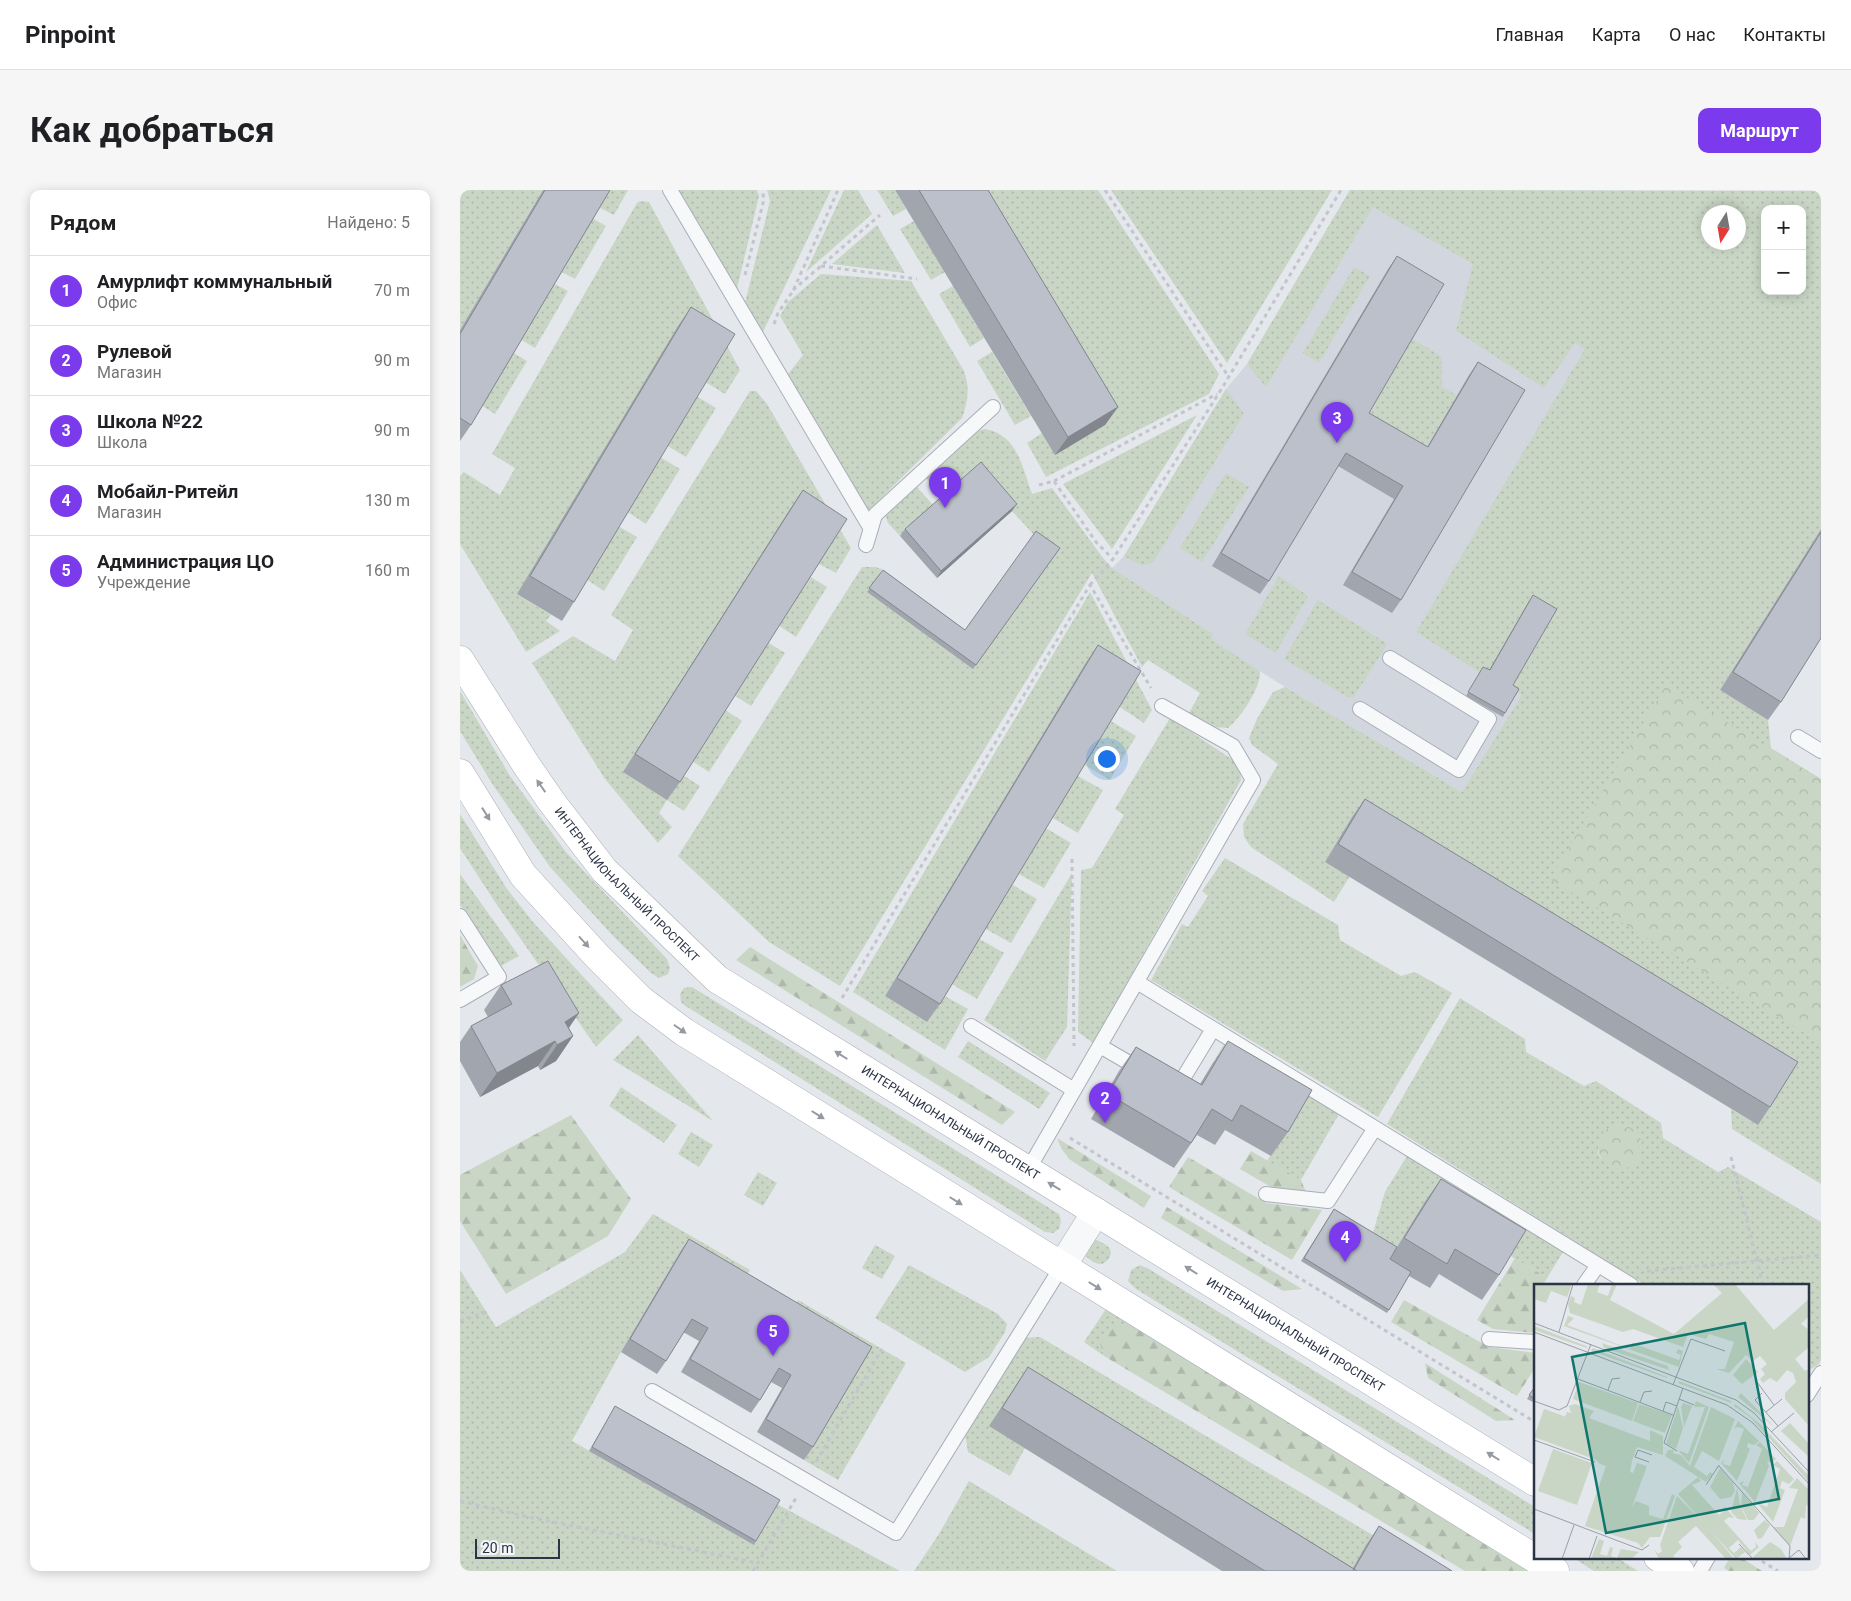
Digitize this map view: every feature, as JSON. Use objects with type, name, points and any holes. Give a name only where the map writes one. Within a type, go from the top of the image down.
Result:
[{"type":"main road","name":"ИНТЕРНАЦИОНАЛЬНЫЙ ПРОСПЕКТ","points":[[460,660],[551,801],[604,870],[717,979],[1534,1481]]},
{"type":"main road","points":[[460,772],[523,875],[597,956],[641,1000],[684,1032],[1555,1571]]},
{"type":"main road","points":[[1660,1558],[1680,1571]]},
{"type":"street","points":[[1062,1266],[1096,1212]]},
{"type":"lane","points":[[670,190],[871,529]]},
{"type":"lane","points":[[866,544],[876,515],[993,407]]},
{"type":"lane","points":[[1360,709],[1459,770],[1489,719],[1390,658]]},
{"type":"lane","points":[[1028,1170],[1253,780],[1234,746],[1162,706]]},
{"type":"lane","points":[[1798,737],[1821,751]]},
{"type":"lane","points":[[460,916],[499,977],[460,1000]]},
{"type":"lane","points":[[1137,982],[1629,1284]]},
{"type":"lane","points":[[971,1026],[1074,1090]]},
{"type":"lane","points":[[1100,1046],[1176,1090],[1213,1029]]},
{"type":"lane","points":[[1266,1194],[1328,1201],[1375,1128]]},
{"type":"lane","points":[[1585,1284],[1598,1265]]},
{"type":"lane","points":[[652,1391],[896,1533],[1062,1266]]},
{"type":"lane","points":[[1489,1338],[1534,1342]]},
{"type":"lane","points":[[1808,1394],[1821,1373]]},
{"type":"lane","points":[[1700,1571],[1707,1558]]},
{"type":"path","points":[[738,304],[764,199],[762,190]]},
{"type":"path","points":[[763,347],[778,313],[793,291],[838,190]]},
{"type":"path","points":[[1105,190],[1228,376]]},
{"type":"path","points":[[842,998],[1090,585],[1113,558],[1219,393],[1341,190]]},
{"type":"path","points":[[793,291],[880,215]]},
{"type":"path","points":[[821,266],[917,279]]},
{"type":"path","points":[[1039,485],[1054,481],[1219,393]]},
{"type":"path","points":[[1054,481],[1096,542],[1113,558]]},
{"type":"path","points":[[1090,585],[1162,706]]},
{"type":"path","points":[[1072,859],[1074,1090]]},
{"type":"path","points":[[1053,1127],[1534,1421]]},
{"type":"path","points":[[1731,1157],[1763,1284]]},
{"type":"path","points":[[1613,1274],[1821,1255]]},
{"type":"path","points":[[460,1321],[487,1312]]},
{"type":"path","points":[[460,1501],[533,1518],[758,1563]]},
{"type":"path","points":[[1757,1558],[1778,1571]]},
{"type":"shaded area","points":[[1350,190],[1701,241],[1701,250],[1742,250],[1761,284],[1761,295],[1806,295],[1806,291],[1821,289],[1462,792],[1285,687],[1211,640],[1212,633],[1112,568],[1124,556],[1226,389],[1247,364]]},
{"type":"green space","points":[[460,190],[543,190],[460,330]]},
{"type":"green space","points":[[608,190],[628,190],[614,215],[598,207]]},
{"type":"green space","points":[[678,190],[757,190],[759,196],[736,293]]},
{"type":"green space","points":[[767,190],[831,190],[762,334],[745,303],[770,201]]},
{"type":"green space","points":[[844,190],[858,190],[872,214],[806,272]]},
{"type":"green space","points":[[877,190],[895,190],[906,209],[893,216]]},
{"type":"green space","points":[[964,190],[1098,190],[1219,374],[1209,394],[1046,477],[1027,443],[1042,433]]},
{"type":"green space","points":[[1111,190],[1332,190],[1227,363]]},
{"type":"green space","points":[[1350,190],[1821,191],[1821,529],[1720,690],[1768,720],[1771,748],[1821,779],[1821,1184],[1732,1129],[1731,1109],[1758,1125],[1353,817],[1325,862],[1350,876],[1334,902],[1251,847],[1244,837],[1243,824],[1278,764],[1252,745],[1249,738],[1257,719],[1273,692],[1285,687],[1462,792],[1522,695],[1511,689],[1530,599],[1487,674],[1481,670],[1479,672],[1416,632],[1585,349],[1575,343],[1544,388],[1456,331],[1473,264],[1373,207],[1266,387],[1247,364]]},
{"type":"green space","points":[[640,201],[649,202],[740,370],[725,394],[705,382],[517,594],[551,615],[546,621],[560,631],[526,652],[460,544],[460,476],[464,472],[500,495],[515,468],[492,454],[637,203]]},
{"type":"green space","points":[[592,218],[606,226],[575,279],[560,271]]},
{"type":"green space","points":[[914,221],[945,272],[931,280],[900,229]]},
{"type":"green space","points":[[877,225],[905,273],[832,264]]},
{"type":"green space","points":[[1354,267],[1370,276],[1319,363],[1303,353]]},
{"type":"green space","points":[[821,274],[911,281],[964,371],[967,383],[967,401],[962,418],[865,514],[785,378],[803,355],[780,316],[788,302]]},
{"type":"green space","points":[[553,283],[568,291],[535,348],[520,339]]},
{"type":"green space","points":[[953,286],[984,338],[970,347],[939,294]]},
{"type":"green space","points":[[1411,338],[1442,357],[1442,386],[1457,396],[1419,460],[1360,426]]},
{"type":"green space","points":[[512,352],[527,361],[495,414],[481,405]]},
{"type":"green space","points":[[992,352],[1031,416],[1015,425],[977,361]]},
{"type":"green space","points":[[1226,389],[1244,414],[1154,561],[1142,565],[1124,556]]},
{"type":"green space","points":[[750,391],[756,391],[767,404],[851,548],[836,573],[817,563],[683,775],[700,786],[684,811],[667,800],[659,813],[672,827],[658,843],[605,779],[532,663],[573,636],[615,661],[633,630],[611,615]]},
{"type":"green space","points":[[696,396],[716,408],[686,457],[666,445]]},
{"type":"green space","points":[[1197,415],[1112,549],[1063,484]]},
{"type":"green space","points":[[985,429],[996,432],[1012,445],[1021,463],[1032,494],[1052,488],[1112,568],[1212,633],[1212,640],[1260,671],[1257,686],[1239,717],[1228,728],[1216,727],[1189,713],[1200,693],[1148,660],[1142,667],[1092,573],[840,986],[769,942],[678,856],[862,567],[882,569],[867,592],[973,668],[1034,535],[1012,511],[944,497],[925,477],[980,430]]},
{"type":"green space","points":[[660,457],[680,469],[646,524],[626,511]]},
{"type":"green space","points":[[1226,473],[1249,487],[1202,562],[1180,548]]},
{"type":"green space","points":[[915,485],[934,506],[900,536],[888,523],[885,514]]},
{"type":"green space","points":[[618,526],[637,537],[604,591],[586,579]]},
{"type":"green space","points":[[809,576],[827,587],[796,637],[778,625]]},
{"type":"green space","points":[[1279,576],[1308,596],[1276,653],[1245,634]]},
{"type":"green space","points":[[1090,592],[1152,710],[1144,723],[1118,706],[1085,664],[885,996],[927,1022],[943,995],[968,1009],[945,1050],[853,992]]},
{"type":"green space","points":[[1318,600],[1386,643],[1386,646],[1354,697],[1348,697],[1284,659]]},
{"type":"green space","points":[[767,642],[785,653],[751,706],[734,695]]},
{"type":"green space","points":[[1666,685],[1821,779],[1821,1043],[1550,879]]},
{"type":"green space","points":[[460,691],[510,776],[566,852],[667,959],[670,968],[668,974],[659,978],[651,973],[614,937],[550,867],[493,785],[460,731]]},
{"type":"green space","points":[[724,709],[742,721],[709,772],[692,761]]},
{"type":"green space","points":[[1170,718],[1236,762],[1240,770],[1241,780],[1093,1043],[1078,1032],[1081,870],[1092,868],[1124,815],[1115,809]]},
{"type":"green space","points":[[1109,720],[1136,736],[1110,780],[1083,764]]},
{"type":"green space","points":[[1076,775],[1103,790],[1078,833],[1051,817]]},
{"type":"green space","points":[[460,814],[507,889],[533,922],[623,1020],[596,1047],[495,902],[460,848]]},
{"type":"green space","points":[[1044,827],[1071,843],[1044,888],[1017,873]]},
{"type":"green space","points":[[1225,858],[1338,925],[1340,940],[1401,976],[1415,972],[1452,993],[1378,1117],[1151,980],[1182,924],[1188,927],[1208,896],[1202,891]]},
{"type":"green space","points":[[1072,873],[1067,1027],[1045,1061],[984,1020]]},
{"type":"green space","points":[[460,874],[519,956],[501,966],[460,905]]},
{"type":"green space","points":[[1011,884],[1037,899],[1011,943],[984,928]]},
{"type":"green space","points":[[460,935],[478,966],[474,979],[460,987]]},
{"type":"green space","points":[[978,938],[1004,953],[977,999],[950,983]]},
{"type":"green space","points":[[750,947],[1015,1112],[1002,1125],[736,960]]},
{"type":"green space","points":[[692,987],[1059,1214],[1061,1221],[1059,1229],[1053,1233],[1045,1232],[684,1005],[681,1002],[680,994],[684,988]]},
{"type":"green space","points":[[1460,998],[1525,1039],[1526,1052],[1584,1086],[1596,1081],[1661,1123],[1663,1138],[1718,1172],[1728,1167],[1821,1222],[1821,1360],[1818,1365],[1808,1370],[1808,1284],[1643,1284],[1387,1124]],"holes":[[[1618,1125],[1632,1129],[1601,1159],[1598,1153],[1598,1145]]]},
{"type":"green space","points":[[638,1035],[713,1121],[613,1060]]},
{"type":"green space","points":[[968,1041],[1050,1093],[1039,1109],[958,1057]]},
{"type":"green space","points":[[1224,1044],[1339,1114],[1301,1180],[1267,1161],[1295,1114],[1211,1066]]},
{"type":"green space","points":[[621,1087],[677,1125],[664,1143],[609,1106]]},
{"type":"green space","points":[[571,1115],[631,1199],[608,1236],[506,1294],[460,1221],[460,1175]]},
{"type":"green space","points":[[1624,1125],[1636,1131],[1641,1139],[1641,1155],[1636,1163],[1628,1168],[1616,1169],[1604,1163],[1599,1155],[1598,1143],[1604,1131],[1612,1126]]},
{"type":"green space","points":[[691,1132],[713,1145],[699,1167],[678,1154]]},
{"type":"green space","points":[[1057,1138],[1151,1196],[1144,1208],[1069,1159]]},
{"type":"green space","points":[[1251,1151],[1301,1180],[1306,1192],[1273,1188],[1240,1169]]},
{"type":"green space","points":[[1407,1156],[1563,1252],[1547,1278],[1424,1203],[1395,1250],[1372,1236],[1385,1192]]},
{"type":"green space","points":[[1188,1157],[1266,1203],[1322,1210],[1292,1260],[1169,1187]]},
{"type":"green space","points":[[758,1172],[777,1183],[763,1206],[744,1195]]},
{"type":"green space","points":[[1167,1207],[1302,1289],[1283,1291],[1161,1218]]},
{"type":"green space","points":[[653,1214],[750,1270],[740,1287],[680,1252],[621,1352],[572,1441],[754,1544],[777,1504],[900,1571],[460,1571],[460,1270],[496,1327],[625,1252]]},
{"type":"green space","points":[[1093,1238],[1105,1244],[1111,1251],[1107,1261],[1103,1264],[1095,1263],[1083,1254]]},
{"type":"green space","points":[[875,1245],[895,1256],[882,1279],[862,1268]]},
{"type":"green space","points":[[1515,1258],[1547,1278],[1544,1284],[1534,1284],[1534,1333],[1493,1329],[1477,1320]]},
{"type":"green space","points":[[909,1265],[998,1314],[1007,1324],[1005,1332],[989,1357],[965,1372],[875,1318]]},
{"type":"green space","points":[[1140,1265],[1149,1269],[1534,1506],[1534,1533],[1136,1289],[1128,1281],[1131,1270]]},
{"type":"green space","points":[[798,1300],[906,1363],[838,1480],[804,1460],[863,1360],[789,1316]]},
{"type":"green space","points":[[1404,1300],[1489,1347],[1534,1353],[1534,1370],[1517,1396],[1391,1322]]},
{"type":"green space","points":[[1106,1309],[1144,1331],[1100,1344],[1104,1356],[1084,1342]]},
{"type":"green space","points":[[1122,1325],[1144,1331],[1533,1571],[1465,1571],[1104,1356],[1100,1344],[1106,1330]]},
{"type":"green space","points":[[1040,1337],[1433,1571],[1351,1571],[1016,1385],[990,1426],[1025,1448],[1010,1476],[968,1452],[965,1433],[1024,1338]]},
{"type":"green space","points":[[1425,1363],[1515,1420],[1496,1421],[1428,1378]]},
{"type":"green space","points":[[969,1481],[1117,1571],[914,1571],[939,1534]]},
{"type":"green space","points":[[1574,1558],[1618,1558],[1638,1571],[1594,1571]]},
{"type":"green space","points":[[1729,1558],[1742,1558],[1762,1571],[1729,1571],[1724,1568]]},
{"type":"building","points":[[545,190],[610,190],[471,425],[460,418],[460,334]]},
{"type":"building","points":[[919,190],[988,190],[1118,407],[1068,437]]},
{"type":"building","points":[[1397,256],[1444,284],[1369,413],[1428,447],[1478,362],[1525,390],[1401,600],[1352,572],[1403,486],[1346,453],[1269,581],[1221,553]]},
{"type":"building","points":[[691,307],[735,334],[574,602],[530,576]]},
{"type":"building","points":[[981,462],[1017,504],[941,571],[905,529]]},
{"type":"building","points":[[803,490],[847,519],[680,782],[635,754]]},
{"type":"building","points":[[1036,531],[1060,548],[976,665],[869,588],[883,570],[965,630]]},
{"type":"building","points":[[1821,532],[1821,638],[1781,702],[1733,672]]},
{"type":"building","points":[[1533,595],[1557,609],[1513,685],[1519,689],[1505,713],[1468,692],[1483,667],[1490,670]]},
{"type":"building","points":[[1098,645],[1141,671],[940,1004],[897,978]]},
{"type":"building","points":[[1365,799],[1798,1062],[1770,1107],[1338,844]]},
{"type":"building","points":[[548,961],[579,1013],[565,1022],[573,1036],[557,1045],[555,1041],[497,1073],[471,1026],[512,1004],[501,985]]},
{"type":"building","points":[[1228,1041],[1312,1090],[1288,1132],[1241,1105],[1232,1121],[1212,1109],[1191,1143],[1108,1094],[1136,1047],[1202,1085]]},
{"type":"building","points":[[1441,1179],[1526,1230],[1499,1275],[1455,1249],[1447,1264],[1404,1238]]},
{"type":"building","points":[[1334,1209],[1397,1247],[1390,1259],[1411,1272],[1389,1310],[1304,1258]]},
{"type":"building","points":[[689,1239],[872,1347],[813,1447],[766,1419],[791,1375],[779,1368],[760,1400],[690,1359],[708,1328],[692,1319],[666,1361],[630,1339]]},
{"type":"building","points":[[1028,1367],[1354,1569],[1353,1571],[1265,1571],[1002,1408]]},
{"type":"building","points":[[1534,1388],[1534,1398],[1529,1395]]},
{"type":"building","points":[[615,1406],[780,1500],[756,1541],[592,1447]]},
{"type":"building","points":[[1379,1526],[1452,1571],[1357,1571],[1354,1569]]},
{"type":"place","name":"Школа №22","points":[[1337,443]]},
{"type":"place","name":"Амурлифт коммунальный","points":[[945,508]]},
{"type":"place","name":"Рулевой","points":[[1105,1123]]},
{"type":"place","name":"Мобайл-Ритейл","points":[[1345,1262]]},
{"type":"place","name":"Администрация ЦО","points":[[773,1356]]}]
